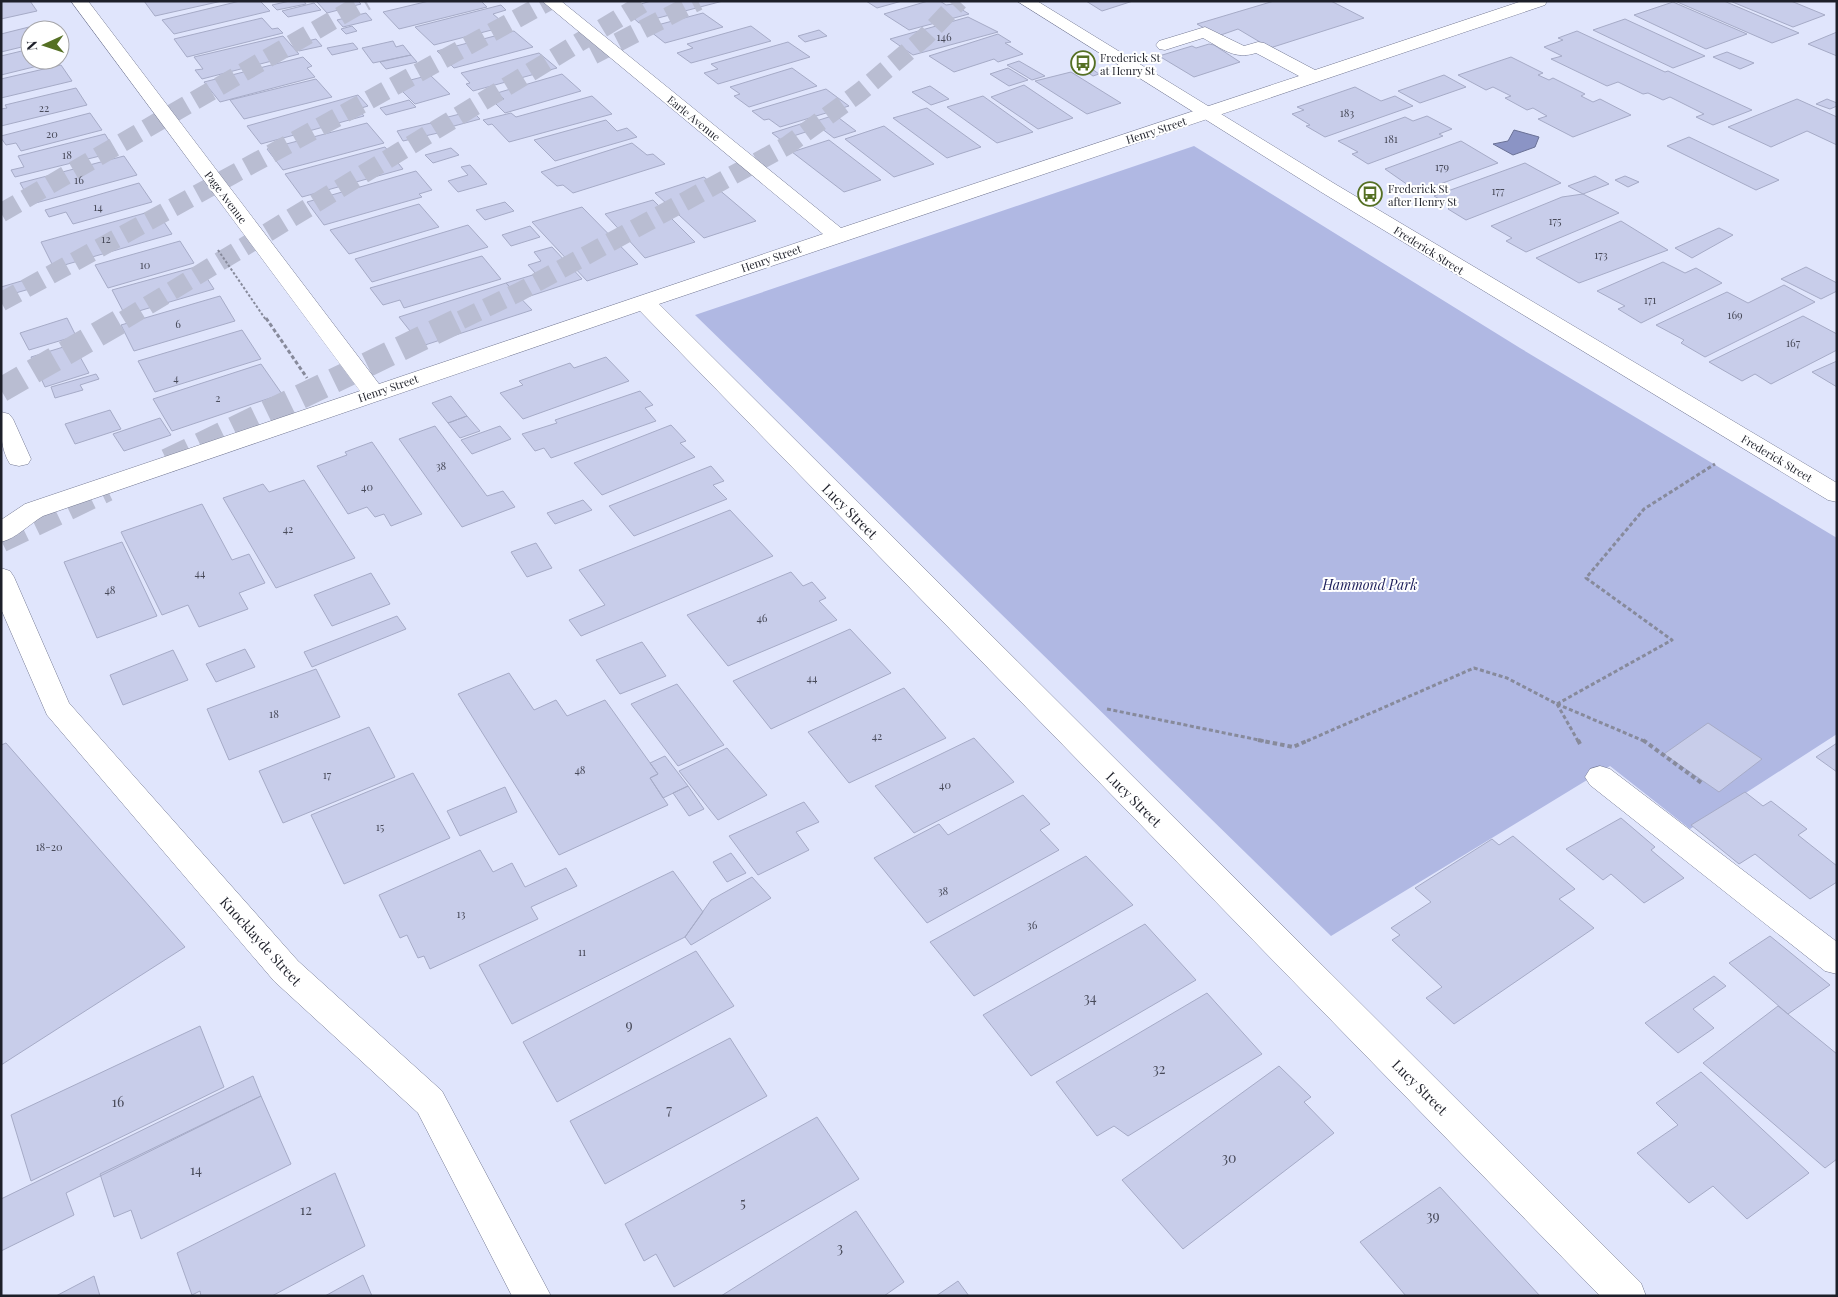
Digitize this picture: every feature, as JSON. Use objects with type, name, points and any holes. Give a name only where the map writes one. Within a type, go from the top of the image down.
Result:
[{"type":"street","name":"Page Avenue","points":[[79,1],[374,393]]},
{"type":"street","name":"Earle Avenue","points":[[550,1],[838,236]]},
{"type":"street","name":"Frederick Street","points":[[1025,1],[1205,114],[1837,494]]},
{"type":"street","name":"Henry Street","points":[[5,530],[34,510],[643,301],[1539,1]]},
{"type":"street","points":[[1165,45],[1205,32],[1242,52],[1258,47],[1315,77]]},
{"type":"street","name":"Lucy Street","points":[[643,301],[1627,1296]]},
{"type":"street","points":[[1,419],[19,459]]},
{"type":"street","name":"Knocklayde Street","points":[[1,577],[57,708],[286,971],[430,1102],[532,1296]]},
{"type":"street","points":[[1600,777],[1837,961]]},
{"type":"path","points":[[1556,704],[1672,640],[1586,578],[1644,509],[1716,464]]},
{"type":"path","points":[[1097,707],[1293,747],[1474,668],[1507,678],[1556,704],[1643,740],[1703,784]]},
{"type":"path","points":[[1556,704],[1600,777]]},
{"type":"green space","name":"Hammond Park","points":[[1194,146],[1520,348],[1837,538],[1837,734],[1690,829],[1610,766],[1331,936],[695,315]]},
{"type":"shaded area","points":[[1514,130],[1539,137],[1535,147],[1513,155],[1493,144],[1508,141]]},
{"type":"building","points":[[1,1],[30,1],[37,11],[1,19]]},
{"type":"building","points":[[144,1],[222,1],[155,16]]},
{"type":"building","points":[[240,1],[260,1],[270,11],[174,34],[162,20]]},
{"type":"building","points":[[290,1],[304,1],[306,4],[277,10],[272,5]]},
{"type":"building","points":[[316,1],[358,1],[361,4],[327,13]]},
{"type":"building","points":[[429,1],[481,1],[487,7],[399,29],[383,12]]},
{"type":"building","points":[[651,1],[723,1],[639,23],[629,14],[640,11],[634,6]]},
{"type":"building","points":[[866,1],[902,1],[877,8]]},
{"type":"building","points":[[928,1],[940,1],[946,5],[953,4],[969,14],[909,30],[884,14]]},
{"type":"building","points":[[1086,1],[1133,1],[1102,11]]},
{"type":"building","points":[[1274,1],[1331,1],[1364,18],[1270,48],[1238,29],[1218,36],[1197,24]]},
{"type":"building","points":[[1675,1],[1724,1],[1799,33],[1772,43]]},
{"type":"building","points":[[1730,1],[1791,1],[1825,15],[1793,27]]},
{"type":"building","points":[[1673,2],[1747,34],[1706,49],[1634,15]]},
{"type":"building","points":[[314,3],[321,10],[288,17],[282,11]]},
{"type":"building","points":[[501,5],[506,10],[493,14],[507,26],[434,45],[415,27]]},
{"type":"building","points":[[366,13],[372,20],[343,27],[337,20]]},
{"type":"building","points":[[703,13],[723,27],[665,43],[646,28]]},
{"type":"building","points":[[968,17],[998,32],[913,55],[890,39]]},
{"type":"building","points":[[262,18],[272,29],[278,28],[283,33],[187,57],[174,39]]},
{"type":"building","points":[[1625,19],[1705,56],[1673,68],[1593,30]]},
{"type":"building","points":[[352,26],[357,31],[346,34],[341,29]]},
{"type":"building","points":[[751,26],[771,41],[691,63],[677,53],[693,48],[687,44]]},
{"type":"building","points":[[20,29],[20,47],[1,52],[1,34]]},
{"type":"building","points":[[819,30],[827,36],[805,42],[798,36]]},
{"type":"building","points":[[514,31],[533,47],[454,68],[437,51]]},
{"type":"building","points":[[1577,31],[1752,110],[1713,125],[1696,117],[1704,114],[1670,97],[1663,100],[1648,93],[1643,94],[1618,82],[1607,86],[1551,59],[1562,56],[1544,47],[1563,40],[1558,38]]},
{"type":"building","points":[[1837,32],[1837,56],[1808,44]]},
{"type":"building","points":[[998,34],[1011,42],[1005,43],[1023,54],[998,62],[994,59],[954,72],[929,56]]},
{"type":"building","points":[[283,36],[299,54],[202,79],[195,70],[203,69],[194,57]]},
{"type":"building","points":[[316,39],[322,46],[299,51],[294,44]]},
{"type":"building","points":[[393,41],[396,47],[403,45],[411,55],[373,63],[362,48]]},
{"type":"building","points":[[788,42],[810,57],[718,84],[704,73],[718,69],[711,64]]},
{"type":"building","points":[[353,43],[358,49],[332,55],[327,48]]},
{"type":"building","points":[[1209,44],[1214,45],[1240,62],[1194,77],[1159,56],[1192,46],[1196,48]]},
{"type":"building","points":[[20,51],[21,70],[1,75],[1,56]]},
{"type":"building","points":[[1727,52],[1754,63],[1740,69],[1713,57]]},
{"type":"building","points":[[539,53],[557,68],[473,91],[466,84],[470,83],[461,73]]},
{"type":"building","points":[[411,55],[417,62],[386,69],[380,62]]},
{"type":"building","points":[[303,57],[312,66],[307,68],[315,77],[220,102],[204,82]]},
{"type":"building","points":[[1511,57],[1543,73],[1538,75],[1549,80],[1553,78],[1585,94],[1581,96],[1593,102],[1600,99],[1631,115],[1573,137],[1538,119],[1547,116],[1533,108],[1527,110],[1505,98],[1511,96],[1493,87],[1486,90],[1458,75]]},
{"type":"building","points":[[1019,61],[1045,76],[1032,80],[1007,65]]},
{"type":"building","points":[[1088,66],[1099,74],[1093,76],[1081,68]]},
{"type":"building","points":[[792,68],[817,86],[749,107],[734,96],[740,94],[730,87]]},
{"type":"building","points":[[1008,68],[1028,80],[1009,86],[990,74]]},
{"type":"building","points":[[40,70],[64,70],[72,81],[1,98],[1,79]]},
{"type":"building","points":[[1071,72],[1121,103],[1087,114],[1035,81]]},
{"type":"building","points":[[562,74],[581,91],[505,113],[494,102],[504,99],[497,93]]},
{"type":"building","points":[[430,75],[450,94],[415,104],[395,84]]},
{"type":"building","points":[[1444,75],[1466,87],[1420,103],[1398,91]]},
{"type":"building","points":[[316,79],[332,97],[244,119],[230,100]]},
{"type":"building","points":[[1024,85],[1073,118],[1038,129],[991,97]]},
{"type":"building","points":[[930,86],[949,99],[931,105],[912,92]]},
{"type":"building","points":[[1355,87],[1381,101],[1395,96],[1413,106],[1325,137],[1306,126],[1310,125],[1292,114],[1304,110],[1297,107]]},
{"type":"building","points":[[76,88],[87,105],[1,126],[1,109],[7,108],[5,105]]},
{"type":"building","points":[[826,89],[849,106],[780,127],[769,119],[764,120],[752,111]]},
{"type":"building","points":[[358,95],[368,106],[358,109],[364,116],[261,144],[247,126]]},
{"type":"building","points":[[592,96],[612,114],[509,142],[492,124],[488,125],[483,120],[511,113],[516,117]]},
{"type":"building","points":[[983,96],[1033,132],[997,143],[947,107]]},
{"type":"building","points":[[1797,99],[1837,117],[1837,145],[1807,131],[1771,147],[1728,127]]},
{"type":"building","points":[[1827,99],[1837,103],[1837,106],[1830,109],[1816,104]]},
{"type":"building","points":[[409,100],[416,107],[386,115],[380,108]]},
{"type":"building","points":[[927,108],[981,147],[947,158],[893,118]]},
{"type":"building","points":[[472,111],[480,119],[443,129],[436,120]]},
{"type":"building","points":[[90,113],[102,130],[21,151],[16,143],[6,145],[1,138],[1,136]]},
{"type":"building","points":[[835,115],[856,131],[834,138],[813,122]]},
{"type":"building","points":[[1427,116],[1452,129],[1439,134],[1443,136],[1368,164],[1352,154],[1358,152],[1338,141],[1405,117],[1413,121]]},
{"type":"building","points":[[606,120],[617,131],[627,128],[637,137],[555,161],[534,140]]},
{"type":"building","points":[[810,121],[818,128],[781,140],[772,133]]},
{"type":"building","points":[[367,123],[384,143],[283,170],[267,149]]},
{"type":"building","points":[[431,123],[438,133],[403,141],[397,131]]},
{"type":"building","points":[[884,126],[934,164],[894,177],[845,139]]},
{"type":"building","points":[[105,134],[116,152],[15,177],[11,170],[24,167],[18,156]]},
{"type":"building","points":[[1689,137],[1779,180],[1756,190],[1667,146]]},
{"type":"building","points":[[829,140],[881,180],[844,192],[792,152]]},
{"type":"building","points":[[1461,141],[1498,163],[1418,192],[1385,169]]},
{"type":"building","points":[[632,143],[647,155],[653,154],[665,164],[573,193],[563,185],[557,186],[541,172]]},
{"type":"building","points":[[385,147],[403,169],[302,197],[285,174]]},
{"type":"building","points":[[451,148],[459,155],[433,163],[425,155]]},
{"type":"building","points":[[124,156],[137,175],[32,204],[20,183]]},
{"type":"building","points":[[1525,163],[1561,183],[1466,220],[1448,209],[1451,206],[1434,196]]},
{"type":"building","points":[[470,165],[487,184],[458,192],[448,181],[468,175],[461,167]]},
{"type":"building","points":[[416,171],[432,190],[419,194],[422,197],[324,225],[307,202]]},
{"type":"building","points":[[1595,176],[1609,184],[1583,194],[1568,186]]},
{"type":"building","points":[[1625,176],[1639,182],[1628,187],[1615,180]]},
{"type":"building","points":[[704,177],[756,221],[704,238],[655,193]]},
{"type":"building","points":[[139,183],[152,202],[73,224],[66,212],[49,217],[45,210]]},
{"type":"building","points":[[1583,194],[1619,213],[1526,252],[1506,241],[1512,238],[1491,226],[1562,197]]},
{"type":"building","points":[[653,200],[695,242],[645,258],[605,214]]},
{"type":"building","points":[[505,202],[514,211],[485,220],[476,210]]},
{"type":"building","points":[[419,204],[439,227],[349,254],[330,230]]},
{"type":"building","points":[[582,207],[638,264],[587,281],[532,222]]},
{"type":"building","points":[[156,210],[172,234],[54,268],[41,242]]},
{"type":"building","points":[[1621,221],[1668,250],[1579,283],[1536,258]]},
{"type":"building","points":[[468,225],[488,247],[372,282],[355,259]]},
{"type":"building","points":[[530,226],[540,237],[511,246],[502,235]]},
{"type":"building","points":[[1719,228],[1733,235],[1692,258],[1675,248]]},
{"type":"building","points":[[180,241],[194,263],[108,288],[95,265]]},
{"type":"building","points":[[552,247],[582,279],[521,299],[506,283],[536,274],[528,265],[541,261],[534,252]]},
{"type":"building","points":[[482,256],[501,279],[404,308],[400,300],[383,305],[370,288]]},
{"type":"building","points":[[1663,262],[1685,273],[1696,268],[1722,283],[1641,323],[1618,309],[1625,306],[1597,291]]},
{"type":"building","points":[[199,266],[214,289],[125,315],[112,290]]},
{"type":"building","points":[[1806,267],[1837,283],[1837,291],[1821,299],[1781,279]]},
{"type":"building","points":[[35,277],[40,286],[5,296],[1,289],[1,287]]},
{"type":"building","points":[[506,283],[532,310],[422,346],[399,317]]},
{"type":"building","points":[[1784,285],[1815,302],[1705,357],[1681,343],[1684,340],[1656,325],[1727,292],[1748,303]]},
{"type":"building","points":[[220,296],[235,321],[134,351],[121,325]]},
{"type":"building","points":[[1803,316],[1837,334],[1837,350],[1771,384],[1755,374],[1742,381],[1709,362]]},
{"type":"building","points":[[67,318],[76,336],[29,350],[20,333]]},
{"type":"building","points":[[242,330],[261,359],[155,392],[138,361]]},
{"type":"building","points":[[73,344],[89,373],[45,387],[31,357]]},
{"type":"building","points":[[606,357],[629,381],[523,419],[500,393],[523,385],[519,381],[570,363],[574,368]]},
{"type":"building","points":[[1837,361],[1837,387],[1812,372]]},
{"type":"building","points":[[261,364],[282,394],[172,431],[153,399]]},
{"type":"building","points":[[96,374],[99,379],[80,385],[83,390],[55,398],[51,387]]},
{"type":"building","points":[[640,391],[653,405],[645,408],[656,421],[551,458],[544,448],[535,451],[522,434],[557,423],[555,420]]},
{"type":"building","points":[[451,396],[467,416],[448,423],[432,403]]},
{"type":"building","points":[[110,410],[121,429],[75,444],[65,424]]},
{"type":"building","points":[[467,416],[480,431],[460,438],[448,423]]},
{"type":"building","points":[[160,418],[171,435],[124,451],[113,434]]},
{"type":"building","points":[[671,425],[686,441],[680,443],[695,457],[602,495],[574,463]]},
{"type":"building","points":[[435,426],[487,496],[503,491],[515,507],[462,527],[399,439]]},
{"type":"building","points":[[500,426],[511,439],[472,454],[461,440]]},
{"type":"building","points":[[372,442],[422,514],[391,526],[384,514],[375,517],[367,507],[348,514],[317,466],[347,455],[345,452]]},
{"type":"building","points":[[711,466],[724,481],[713,485],[727,499],[634,536],[609,506]]},
{"type":"building","points":[[304,480],[355,558],[276,588],[223,498],[263,484],[269,492]]},
{"type":"building","points":[[583,500],[592,510],[555,524],[547,513]]},
{"type":"building","points":[[202,504],[232,560],[249,554],[265,583],[239,593],[248,609],[199,627],[188,605],[162,615],[121,532]]},
{"type":"building","points":[[730,510],[773,556],[581,636],[569,620],[605,605],[579,570]]},
{"type":"building","points":[[122,542],[157,616],[97,638],[64,562]]},
{"type":"building","points":[[536,543],[552,568],[527,577],[511,552]]},
{"type":"building","points":[[791,572],[803,586],[812,582],[826,598],[819,601],[837,620],[728,666],[687,615]]},
{"type":"building","points":[[371,573],[390,604],[332,626],[314,595]]},
{"type":"building","points":[[397,616],[406,629],[312,667],[304,652]]},
{"type":"building","points":[[850,629],[891,673],[771,729],[733,681]]},
{"type":"building","points":[[642,642],[666,676],[620,694],[596,660]]},
{"type":"building","points":[[245,649],[255,667],[216,682],[206,664]]},
{"type":"building","points":[[173,650],[188,680],[123,705],[110,675]]},
{"type":"building","points":[[316,669],[340,717],[229,760],[207,709]]},
{"type":"building","points":[[509,673],[534,710],[556,700],[567,716],[605,700],[658,774],[650,778],[668,805],[559,855],[458,694]]},
{"type":"building","points":[[677,684],[724,745],[678,766],[631,704]]},
{"type":"building","points":[[904,688],[946,738],[849,783],[808,732]]},
{"type":"building","points":[[1708,723],[1762,759],[1719,792],[1664,754]]},
{"type":"building","points":[[369,727],[395,777],[283,823],[259,771]]},
{"type":"building","points":[[974,738],[1014,782],[914,833],[875,786]]},
{"type":"building","points":[[6,743],[185,947],[1,1065],[1,745]]},
{"type":"building","points":[[1837,743],[1837,772],[1816,757]]},
{"type":"building","points":[[727,748],[767,795],[718,820],[679,771]]},
{"type":"building","points":[[665,756],[688,786],[663,798],[650,778],[658,774],[650,763]]},
{"type":"building","points":[[413,773],[450,838],[344,884],[311,815]]},
{"type":"building","points":[[688,786],[704,809],[689,816],[673,793]]},
{"type":"building","points":[[505,787],[517,812],[460,836],[447,811]]},
{"type":"building","points":[[1745,792],[1763,806],[1771,801],[1807,829],[1798,835],[1837,866],[1837,882],[1810,899],[1755,854],[1739,864],[1691,825]]},
{"type":"building","points":[[1023,795],[1050,824],[1040,830],[1059,850],[927,923],[874,858],[939,824],[948,835]]},
{"type":"building","points":[[804,802],[819,822],[796,832],[809,850],[758,875],[729,836]]},
{"type":"building","points":[[1621,818],[1655,847],[1651,850],[1684,878],[1644,903],[1611,874],[1603,880],[1566,849]]},
{"type":"building","points":[[1513,836],[1575,889],[1559,899],[1594,928],[1454,1024],[1426,998],[1442,987],[1392,940],[1400,935],[1391,928],[1431,902],[1415,888],[1492,839],[1499,845]]},
{"type":"building","points":[[480,850],[493,872],[512,863],[525,887],[566,868],[577,886],[531,907],[538,919],[430,969],[424,956],[418,958],[407,935],[400,938],[379,895]]},
{"type":"building","points":[[731,853],[746,873],[727,882],[713,862]]},
{"type":"building","points":[[1086,856],[1133,905],[974,996],[930,942]]},
{"type":"building","points":[[673,871],[703,912],[685,937],[512,1024],[479,965]]},
{"type":"building","points":[[752,877],[771,898],[691,945],[685,937],[711,900]]},
{"type":"building","points":[[1145,924],[1196,980],[1031,1076],[983,1015]]},
{"type":"building","points":[[1770,936],[1830,985],[1788,1014],[1729,963]]},
{"type":"building","points":[[696,951],[734,1006],[557,1102],[523,1042]]},
{"type":"building","points":[[1714,976],[1726,986],[1693,1009],[1714,1028],[1678,1053],[1645,1023]]},
{"type":"building","points":[[1207,993],[1262,1054],[1128,1136],[1114,1126],[1097,1136],[1056,1082]]},
{"type":"building","points":[[1778,1006],[1837,1054],[1837,1159],[1825,1168],[1703,1063]]},
{"type":"building","points":[[200,1026],[224,1087],[31,1181],[11,1115]]},
{"type":"building","points":[[730,1038],[767,1096],[605,1184],[570,1121]]},
{"type":"building","points":[[1279,1066],[1311,1097],[1304,1102],[1334,1133],[1183,1249],[1122,1180]]},
{"type":"building","points":[[1701,1072],[1809,1173],[1747,1219],[1713,1186],[1689,1203],[1637,1153],[1678,1125],[1656,1103]]},
{"type":"building","points":[[253,1076],[261,1096],[66,1193],[74,1215],[1,1251],[1,1199]]},
{"type":"building","points":[[261,1096],[291,1164],[141,1239],[131,1210],[114,1217],[100,1174]]},
{"type":"building","points":[[817,1117],[859,1179],[674,1287],[656,1254],[644,1261],[625,1224]]},
{"type":"building","points":[[335,1173],[365,1246],[272,1296],[201,1296],[200,1291],[192,1295],[177,1253]]},
{"type":"building","points":[[1440,1187],[1540,1296],[1406,1296],[1360,1242]]},
{"type":"building","points":[[856,1211],[904,1282],[884,1296],[721,1296]]},
{"type":"building","points":[[363,1275],[372,1296],[325,1296]]},
{"type":"building","points":[[94,1276],[100,1296],[56,1296]]},
{"type":"building","points":[[958,1281],[969,1296],[936,1296]]},
{"type":"tunnel","points":[[1,213],[366,1]]},
{"type":"tunnel","points":[[1,302],[549,1]]},
{"type":"tunnel","points":[[124,320],[647,1]]},
{"type":"tunnel","points":[[593,55],[698,1]]},
{"type":"tunnel","points":[[461,320],[521,291],[788,145],[860,92],[925,37],[959,1]]},
{"type":"tunnel","points":[[1,390],[126,318]]},
{"type":"tunnel","points":[[167,461],[464,318]]},
{"type":"tunnel","points":[[1,540],[107,489]]},
{"type":"place","name":"Frederick St at Henry St","points":[[1083,63]]},
{"type":"place","name":"Frederick St after Henry St","points":[[1370,194]]}]
